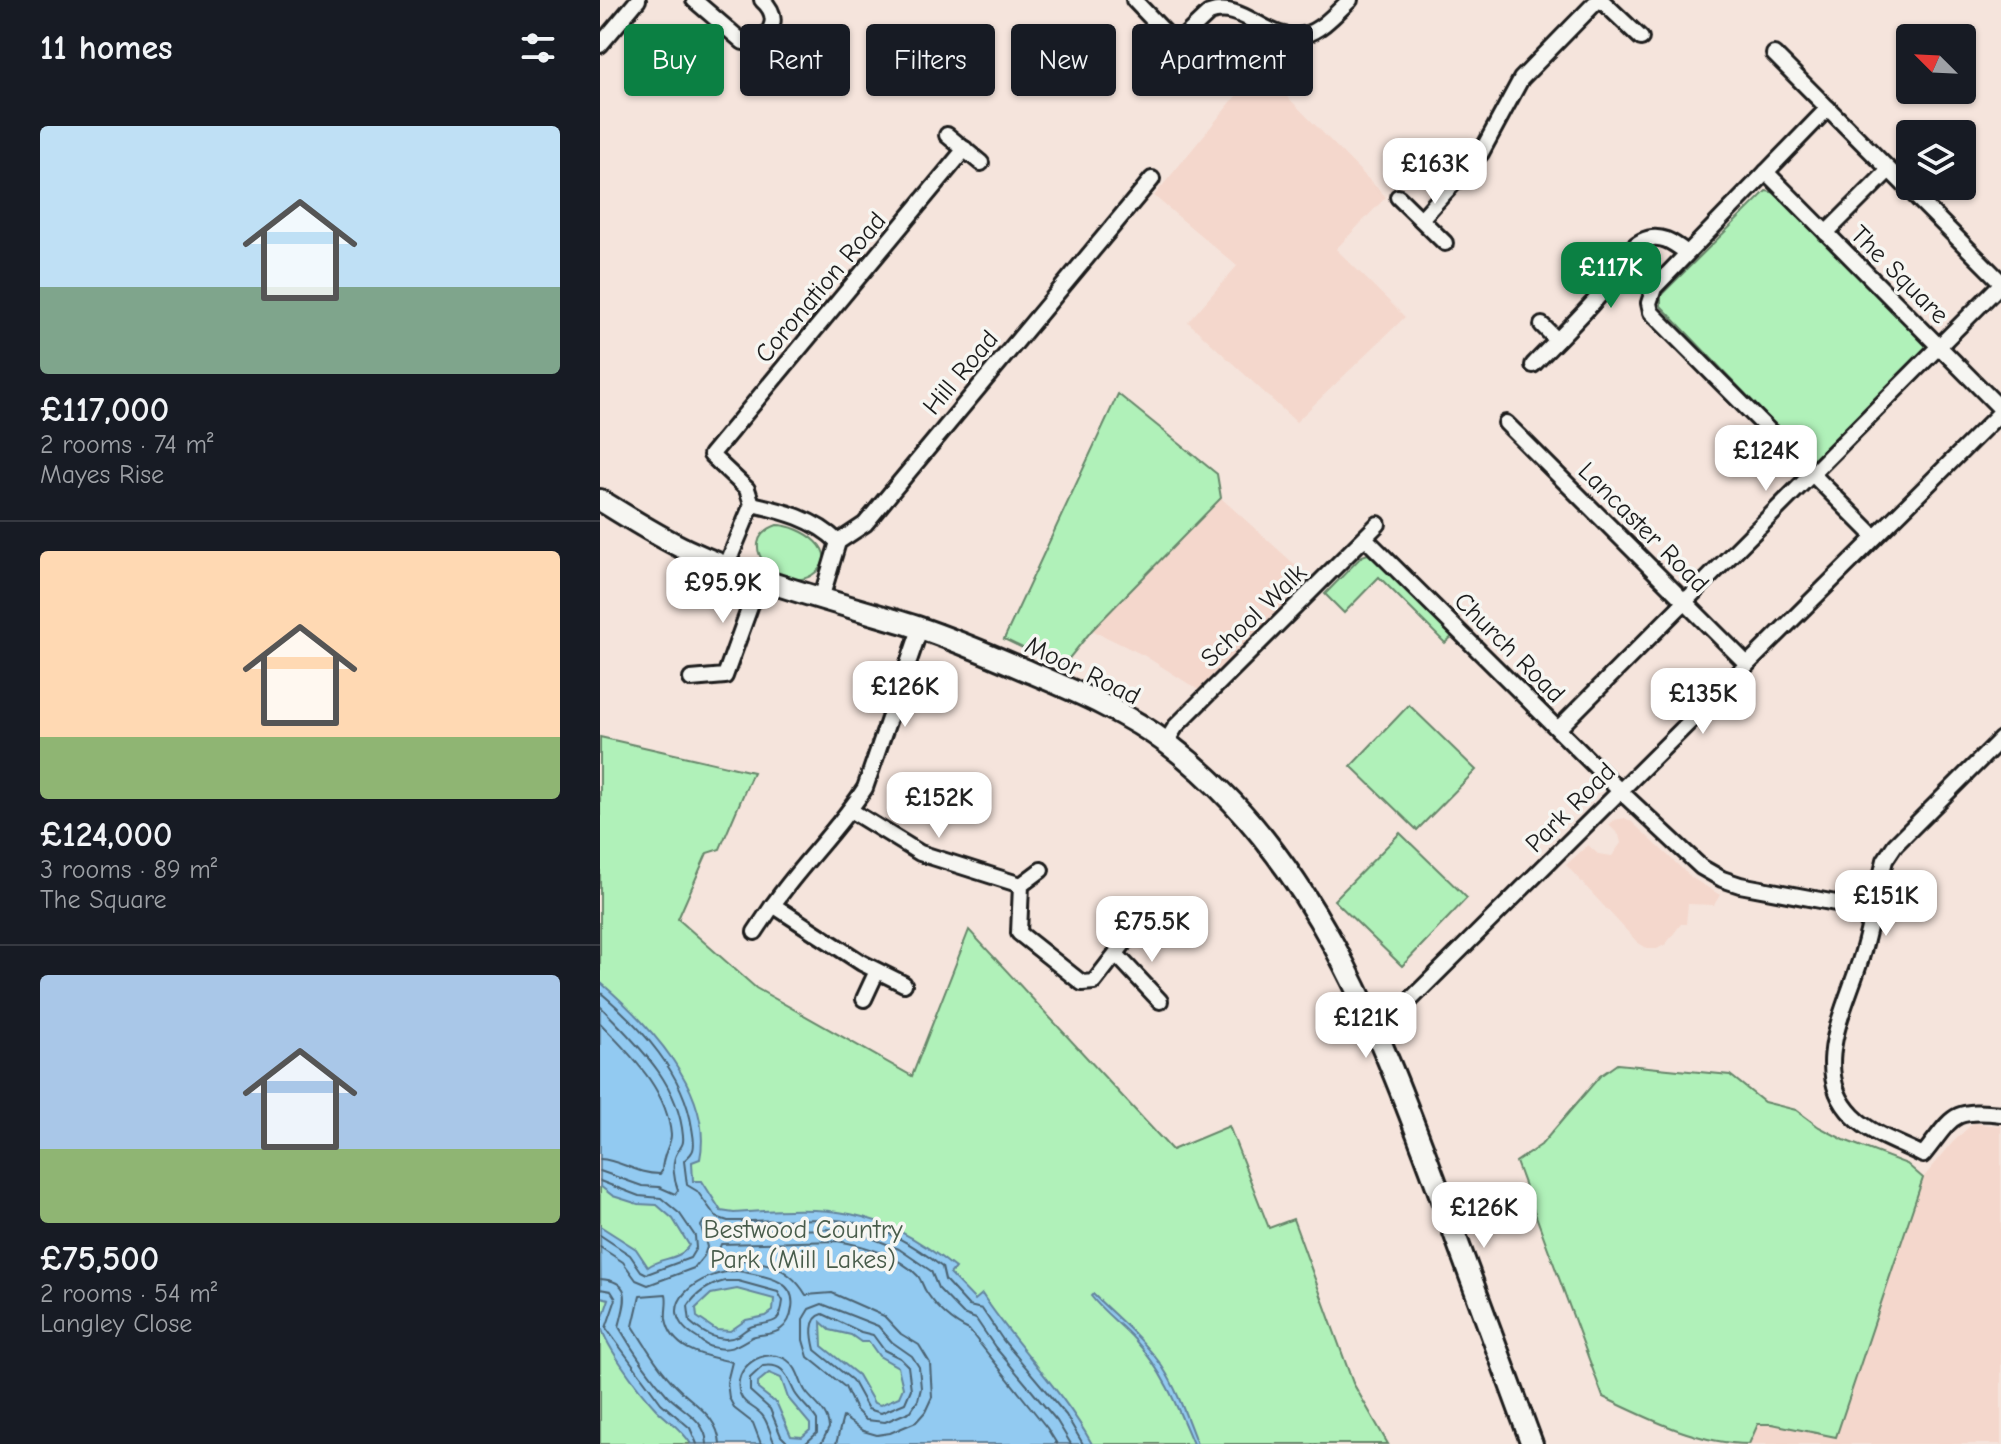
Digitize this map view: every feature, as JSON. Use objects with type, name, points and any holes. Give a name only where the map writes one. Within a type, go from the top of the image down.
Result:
[{"type":"main road","name":"Moor Road","points":[[600,500],[684,549],[726,567],[920,629],[1080,694],[1166,742],[1219,788],[1264,837],[1324,930],[1378,1032],[1532,1444]]},
{"type":"street","points":[[600,45],[638,0]]},
{"type":"street","points":[[694,0],[743,42],[755,42],[771,31],[774,22],[772,12],[762,0]]},
{"type":"street","points":[[1134,0],[1157,24]]},
{"type":"street","points":[[1313,31],[1324,25],[1350,0]]},
{"type":"street","points":[[1421,219],[1481,153],[1517,86],[1600,0],[1641,38]]},
{"type":"street","points":[[1197,24],[1218,9],[1229,9],[1256,24]]},
{"type":"street","points":[[1558,729],[2001,283],[1774,54]]},
{"type":"street","points":[[1828,108],[1654,288],[1649,303],[1651,312],[1875,537]]},
{"type":"street","points":[[947,135],[981,163]]},
{"type":"street","name":"Coronation Road","points":[[752,504],[747,489],[706,461],[965,149]]},
{"type":"street","points":[[1826,233],[1889,170]]},
{"type":"street","name":"The Square","points":[[1766,172],[2001,411]]},
{"type":"street","name":"Hill Road","points":[[838,542],[865,524],[1152,179]]},
{"type":"street","points":[[1398,197],[1445,243]]},
{"type":"street","points":[[1533,365],[1605,290],[1625,254],[1643,241],[1656,237],[1670,241],[1687,253]]},
{"type":"street","points":[[1542,325],[1557,340]]},
{"type":"street","name":"Park Road","points":[[1378,1032],[2001,411]]},
{"type":"street","name":"Lancaster Road","points":[[1506,423],[1747,664]]},
{"type":"street","points":[[726,567],[752,504],[803,519],[826,530],[838,542],[821,599]]},
{"type":"street","name":"School Walk","points":[[1166,742],[1176,726],[1378,524]]},
{"type":"street","name":"Church Road","points":[[1365,538],[1701,867],[1740,885],[1873,910]]},
{"type":"street","points":[[691,679],[725,676],[760,579]]},
{"type":"street","points":[[755,932],[787,885],[865,788],[920,629]]},
{"type":"street","points":[[2001,739],[1895,845],[1885,860],[1860,964],[1844,1000],[1834,1040],[1833,1076],[1843,1104],[1866,1127],[1923,1155],[1954,1117],[1974,1111],[2001,1114]]},
{"type":"street","points":[[850,810],[920,853],[1021,885]]},
{"type":"street","points":[[1021,885],[1041,870]]},
{"type":"street","points":[[1021,885],[1019,933],[1082,983],[1094,982],[1131,934]]},
{"type":"street","points":[[773,905],[877,971],[904,984]]},
{"type":"street","points":[[1116,954],[1160,1001]]},
{"type":"street","points":[[864,999],[877,971]]},
{"type":"shaded area","points":[[1236,96],[1287,96],[1386,197],[1336,249],[1405,317],[1296,422],[1188,322],[1237,266],[1154,196]]},
{"type":"shaded area","points":[[1221,498],[1312,580],[1200,691],[1145,656],[1092,630]]},
{"type":"shaded area","points":[[1625,818],[1692,878],[1720,895],[1714,905],[1688,904],[1686,924],[1681,924],[1666,944],[1657,949],[1648,949],[1637,942],[1566,865],[1588,845],[1598,854],[1612,856],[1621,843],[1619,835],[1609,825],[1614,820]]},
{"type":"shaded area","points":[[1973,1123],[2001,1126],[2001,1444],[1749,1444],[1758,1424],[1836,1437],[1923,1178]]},
{"type":"green space","points":[[1766,191],[1777,193],[1927,343],[1927,351],[1817,460],[1808,457],[1783,433],[1661,306],[1661,295]]},
{"type":"green space","points":[[1118,394],[1217,474],[1221,498],[1092,630],[1062,667],[1004,639]]},
{"type":"green space","points":[[777,525],[808,535],[822,550],[824,558],[821,567],[812,575],[800,579],[788,578],[766,564],[759,554],[758,543],[764,533]]},
{"type":"green space","points":[[1368,554],[1454,635],[1445,643],[1379,577],[1344,613],[1325,594],[1362,556]]},
{"type":"green space","points":[[1409,705],[1476,770],[1417,830],[1351,766]]},
{"type":"green space","name":"Bestwood Country Park (Mill Lakes)","points":[[600,737],[753,772],[720,849],[707,853],[678,919],[756,988],[912,1076],[969,930],[1172,1150],[1229,1126],[1269,1228],[1293,1219],[1353,1383],[1388,1444],[600,1444]]},
{"type":"green space","points":[[1400,833],[1467,898],[1402,966],[1334,900]]},
{"type":"green space","points":[[1617,1064],[1730,1075],[1764,1102],[1796,1110],[1844,1140],[1907,1164],[1923,1178],[1836,1437],[1758,1424],[1749,1444],[1711,1440],[1674,1429],[1603,1397],[1516,1162],[1541,1145],[1600,1076]]},
{"type":"water","points":[[600,982],[656,1038],[687,1084],[697,1108],[702,1134],[700,1159],[692,1162],[693,1181],[702,1181],[721,1211],[798,1210],[851,1214],[876,1221],[927,1247],[955,1268],[950,1274],[975,1300],[982,1294],[1067,1405],[1092,1444],[691,1444],[641,1391],[622,1366],[602,1329],[600,1320],[609,1299],[601,1297],[600,1226],[636,1249],[648,1267],[681,1254],[689,1245],[673,1219],[657,1205],[638,1204],[613,1196],[600,1186]],"holes":[[[737,1289],[774,1299],[773,1311],[766,1316],[746,1320],[730,1331],[716,1330],[697,1317],[696,1308],[711,1294]],[[821,1322],[830,1330],[869,1342],[879,1356],[898,1367],[903,1388],[899,1397],[880,1405],[874,1403],[858,1375],[822,1346]],[[769,1373],[781,1378],[788,1398],[810,1424],[810,1430],[802,1437],[791,1436],[777,1404],[758,1389],[758,1382]]]},
{"type":"water","points":[[1093,1294],[1139,1339],[1163,1368],[1197,1444],[1193,1444],[1154,1364],[1130,1334],[1096,1302],[1091,1296]]}]
